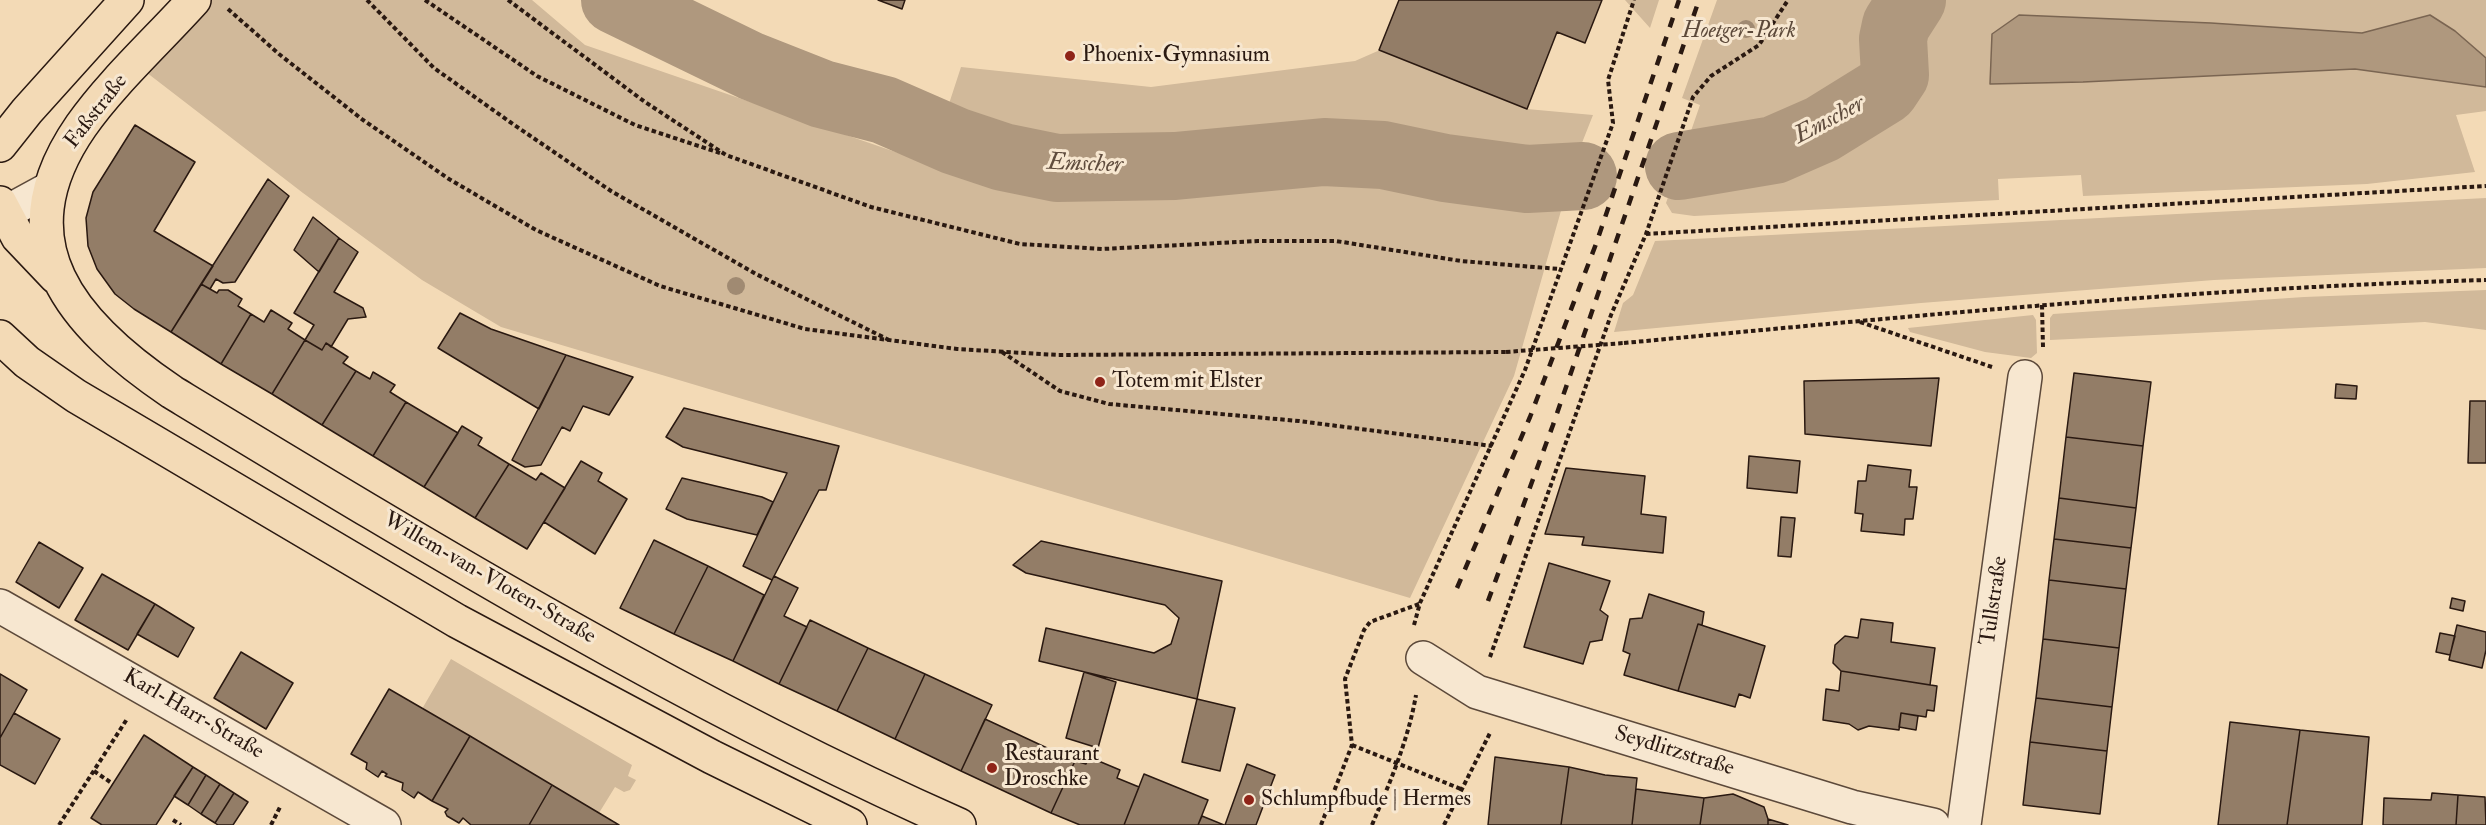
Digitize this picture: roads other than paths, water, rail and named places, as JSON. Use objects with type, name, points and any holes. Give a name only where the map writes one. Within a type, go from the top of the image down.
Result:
[{"type":"main road","points":[[0,145],[27,111],[127,0]]},
{"type":"main road","name":"Faßstraße","points":[[57,279],[50,260],[45,219],[49,189],[62,157],[81,126],[194,0]]},
{"type":"main road","points":[[2,210],[18,237],[57,279]]},
{"type":"main road","name":"Willem-van-Vloten-Straße","points":[[57,279],[84,320],[115,349],[172,392],[266,449],[577,631],[677,686],[883,791],[959,825]]},
{"type":"main road","points":[[0,337],[27,362],[76,396],[457,621],[712,757],[850,825]]},
{"type":"street","points":[[2,210],[49,189]]},
{"type":"street","name":"Tullstraße","points":[[1964,825],[2025,377]]},
{"type":"street","name":"Karl-Harr-Straße","points":[[0,606],[384,825]]},
{"type":"street","name":"Seydlitzstraße","points":[[1423,658],[1492,696],[1852,807],[1933,825]]},
{"type":"waterway","name":"Emscher","points":[[615,0],[751,66],[822,94],[884,110],[955,141],[1003,157],[1057,168],[1175,166],[1324,152],[1383,155],[1445,168],[1527,179],[1583,176]]},
{"type":"waterway","name":"Emscher","points":[[1679,166],[1774,150],[1822,129],[1885,90],[1895,75],[1893,39],[1896,25],[1912,0]]},
{"type":"railway","points":[[1457,588],[1530,417],[1596,244],[1679,0]]},
{"type":"railway","points":[[1488,601],[1553,425],[1699,0]]},
{"type":"place","name":"Phoenix-Gymnasium","points":[[1070,56]]},
{"type":"place","name":"Totem mit Elster","points":[[1100,382]]},
{"type":"place","name":"Restaurant Droschke","points":[[992,768]]},
{"type":"place","name":"Schlumpfbude | Hermes","points":[[1249,800]]},
{"type":"park label","name":"Hoetger-Park","points":[[1739,32]]}]
